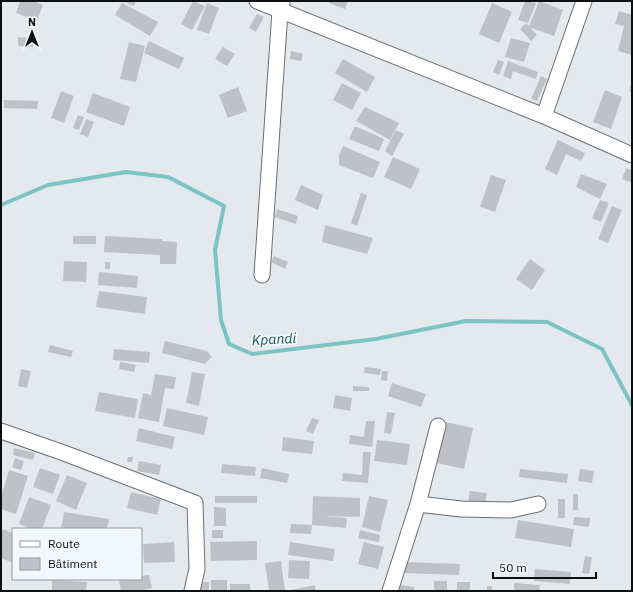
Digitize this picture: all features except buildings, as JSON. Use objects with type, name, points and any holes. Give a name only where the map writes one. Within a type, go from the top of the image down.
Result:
[{"type":"street","points":[[257,1],[281,6],[544,116],[632,155]]},
{"type":"street","points":[[544,116],[584,1]]},
{"type":"street","points":[[262,275],[281,6]]},
{"type":"street","points":[[390,591],[418,504],[438,426]]},
{"type":"street","points":[[1,431],[64,453],[194,503],[197,569],[192,591]]},
{"type":"street","points":[[418,504],[461,509],[511,510],[538,504]]},
{"type":"waterway","name":"Kpandi","points":[[1,205],[48,185],[126,172],[168,177],[224,206],[215,250],[221,320],[229,344],[252,354],[376,339],[466,321],[547,322],[602,349],[632,405]]}]
